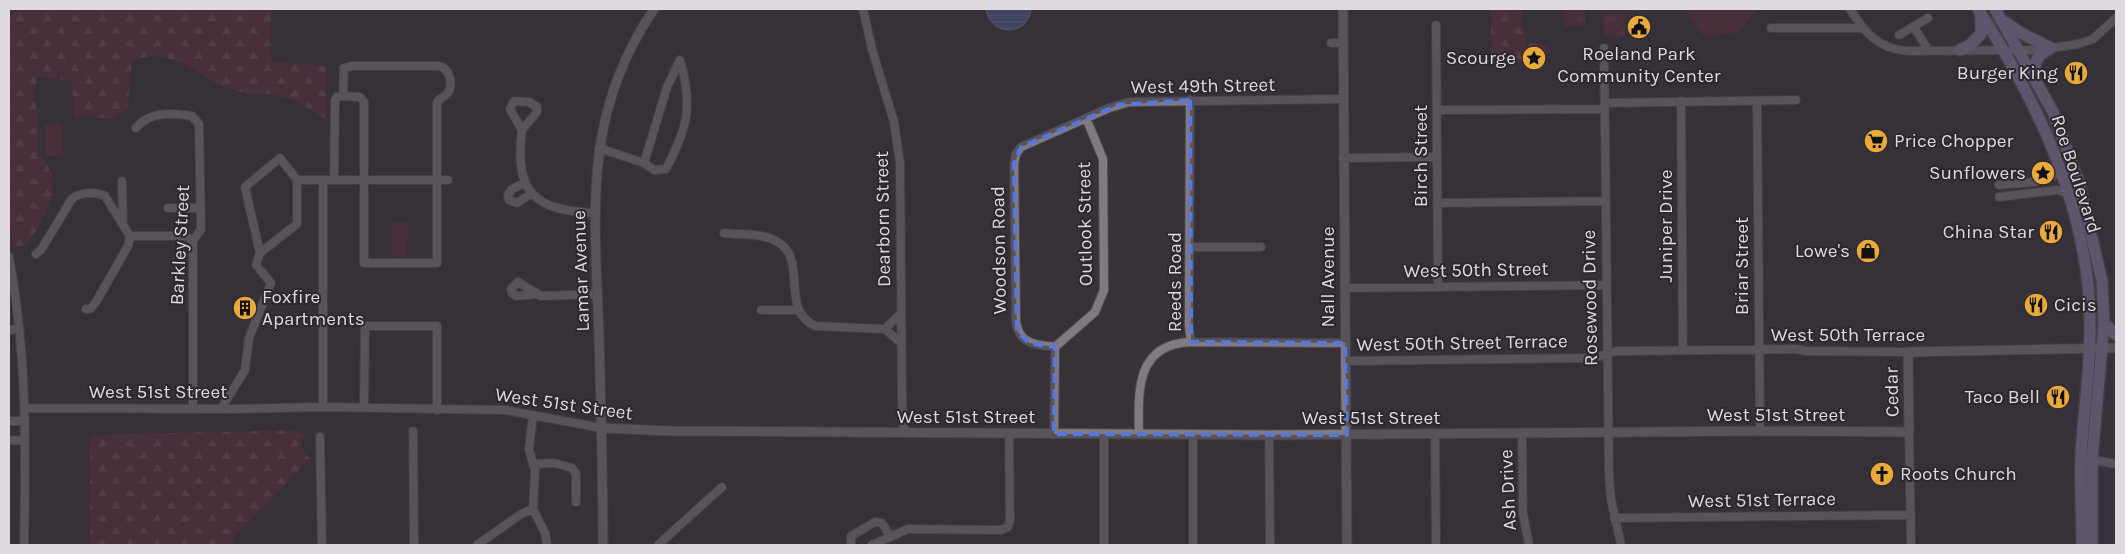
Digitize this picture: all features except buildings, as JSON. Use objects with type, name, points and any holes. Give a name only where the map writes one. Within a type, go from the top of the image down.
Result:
[{"type":"main road","name":"Roe Boulevard","points":[[1979,10],[2004,49],[2043,122],[2059,163],[2087,271],[2090,320],[2087,459],[2082,545]]},
{"type":"main road","points":[[1960,50],[1970,45],[1981,34],[1979,10]]},
{"type":"main road","name":"Roe Boulevard","points":[[1997,13],[2053,112],[2079,183],[2102,280],[2104,323],[2102,349],[2087,459],[2092,545]]},
{"type":"main road","points":[[1997,13],[2021,33],[2051,48]]},
{"type":"main road","points":[[2035,80],[2035,61],[2039,55],[2051,48]]},
{"type":"main road","points":[[2104,323],[2116,335]]},
{"type":"street","name":"Lamar Avenue","points":[[603,545],[602,428],[595,213],[599,148],[607,110],[616,82],[633,45],[654,9]]},
{"type":"street","name":"Dearborn Street","points":[[863,9],[898,140],[904,432]]},
{"type":"street","name":"Nall Avenue","points":[[1343,9],[1347,545]]},
{"type":"street","points":[[1850,9],[1871,39],[1890,48],[1928,50],[2051,48],[2078,44],[2093,39],[2116,18]]},
{"type":"street","points":[[1899,36],[1928,18]]},
{"type":"street","name":"Birch Street","points":[[1436,25],[1438,287]]},
{"type":"street","points":[[1914,27],[1928,50]]},
{"type":"street","points":[[1771,28],[1862,28]]},
{"type":"street","points":[[1331,43],[1343,43]]},
{"type":"street","name":"Rosewood Drive","points":[[1604,48],[1609,474],[1614,518],[1622,545]]},
{"type":"street","points":[[599,148],[644,163],[654,170],[664,170],[679,143],[687,117],[687,84],[680,60],[667,87],[644,163]]},
{"type":"street","points":[[334,180],[334,101],[337,97],[342,96],[359,96],[364,102],[364,264],[437,264],[437,103],[448,93],[450,85],[449,75],[445,68],[438,66],[347,67],[343,70],[342,96]]},
{"type":"street","name":"Reeds Road","points":[[1139,433],[1140,385],[1147,364],[1156,354],[1167,347],[1180,342],[1192,342],[1189,326],[1190,100]]},
{"type":"street","name":"West 49th Street","points":[[1016,154],[1027,143],[1129,102],[1343,100]]},
{"type":"street","points":[[1437,110],[1796,100]]},
{"type":"street","name":"Briar Street","points":[[1757,101],[1760,431]]},
{"type":"street","name":"Juniper Drive","points":[[1681,102],[1683,350]]},
{"type":"street","name":"Barkley Street","points":[[136,128],[146,117],[154,115],[189,115],[196,120],[199,126],[201,229],[193,241],[193,409]]},
{"type":"street","name":"Outlook Street","points":[[1055,347],[1095,312],[1104,290],[1102,159],[1086,118]]},
{"type":"street","points":[[522,130],[520,164],[525,182],[532,193],[544,203],[557,210],[595,213]]},
{"type":"street","name":"Woodson Road","points":[[1016,154],[1014,164],[1017,331],[1029,343],[1055,347]]},
{"type":"street","points":[[1344,158],[1436,157]]},
{"type":"street","points":[[221,409],[245,370],[249,338],[271,283],[256,265],[260,252],[245,187],[280,158],[298,180],[297,224],[260,252]]},
{"type":"street","points":[[1999,185],[2034,182],[2053,176],[2059,163]]},
{"type":"street","points":[[298,180],[448,180]]},
{"type":"street","points":[[323,406],[324,180]]},
{"type":"street","points":[[122,181],[123,223]]},
{"type":"street","points":[[525,182],[510,190],[509,200],[517,203],[532,193]]},
{"type":"street","points":[[1999,197],[2057,190],[2067,193]]},
{"type":"street","points":[[36,254],[41,250],[75,196],[102,194],[109,200],[130,236],[128,246],[96,302],[90,309],[86,309]]},
{"type":"street","points":[[1437,203],[1605,201]]},
{"type":"street","points":[[168,208],[201,208]]},
{"type":"street","points":[[724,233],[770,238],[784,246],[793,268],[799,310],[815,326],[885,329],[901,343]]},
{"type":"street","points":[[130,236],[186,236],[193,241]]},
{"type":"street","points":[[1190,247],[1261,247]]},
{"type":"street","points":[[9,256],[19,327],[25,408],[24,545]]},
{"type":"street","name":"West 50th Street","points":[[1345,288],[1606,286]]},
{"type":"street","points":[[537,294],[598,294]]},
{"type":"street","points":[[761,310],[799,310]]},
{"type":"street","points":[[885,329],[901,313]]},
{"type":"street","points":[[364,407],[365,326],[437,326],[437,410]]},
{"type":"street","points":[[9,331],[19,327]]},
{"type":"street","name":"West 50th Street Terrace","points":[[1192,342],[1345,343]]},
{"type":"street","points":[[1054,434],[1055,347]]},
{"type":"street","name":"West 50th Terrace","points":[[1607,354],[1622,351],[1683,350],[1908,352],[2116,348]]},
{"type":"street","name":"Cedar","points":[[1908,352],[1909,432]]},
{"type":"street","name":"West 50th Street Terrace","points":[[1346,361],[1593,358],[1607,354]]},
{"type":"street","points":[[231,392],[237,409]]},
{"type":"street","name":"West 51st Street","points":[[25,408],[237,409],[323,406],[505,410],[602,428],[634,431],[1269,435],[1760,431],[1909,432]]},
{"type":"street","points":[[533,415],[529,449],[535,464],[533,510],[545,533],[547,545]]},
{"type":"street","points":[[9,421],[25,421]]},
{"type":"street","points":[[413,432],[414,545]]},
{"type":"street","points":[[1909,432],[1911,545]]},
{"type":"street","points":[[872,545],[908,529],[1001,530],[1008,528],[1010,510],[1009,433]]},
{"type":"street","name":"Ash Drive","points":[[1522,433],[1522,499],[1528,545]]},
{"type":"street","points":[[1104,434],[1104,545]]},
{"type":"street","points":[[1193,434],[1193,545]]},
{"type":"street","points":[[1435,434],[1436,545]]},
{"type":"street","points":[[1269,435],[1270,545]]},
{"type":"street","points":[[320,437],[322,545]]},
{"type":"street","points":[[9,440],[25,441]]},
{"type":"street","points":[[2087,459],[2116,464]]},
{"type":"street","points":[[535,464],[554,464],[572,468],[576,474],[576,502]]},
{"type":"street","points":[[658,545],[722,487]]},
{"type":"street","points":[[477,545],[521,514],[533,510]]},
{"type":"street","name":"West 51st Terrace","points":[[1614,518],[1911,515]]},
{"type":"street","points":[[851,545],[851,536],[875,522],[882,523],[890,536]]},
{"type":"highlighted area","points":[[1190,100],[1191,342],[1345,343],[1347,435],[1054,434],[1055,347],[1029,343],[1017,331],[1014,164],[1021,147],[1118,105]]},
{"type":"green space","points":[[21,9],[271,9],[271,62],[326,66],[326,119],[295,100],[272,94],[248,94],[221,86],[181,62],[154,55],[132,60],[128,108],[115,119],[74,115],[72,81],[37,76],[34,94],[39,125],[37,151],[46,163],[53,186],[48,208],[29,244],[14,247],[9,223],[9,16]]},
{"type":"green space","points":[[1491,9],[1523,9],[1521,20],[1527,43],[1549,45],[1543,61],[1491,62]]},
{"type":"green space","points":[[1564,9],[1585,9],[1585,26],[1564,27]]},
{"type":"green space","points":[[1686,9],[1757,9],[1739,32],[1704,37]]},
{"type":"green space","points":[[1603,14],[1625,14],[1625,37],[1608,37],[1603,32]]},
{"type":"green space","points":[[45,123],[62,123],[63,156],[45,156]]},
{"type":"green space","points":[[392,222],[408,223],[407,257],[392,256]]},
{"type":"green space","points":[[292,430],[305,435],[302,448],[310,459],[233,537],[233,545],[90,545],[90,435]]},
{"type":"water","points":[[986,9],[1031,9],[1023,25],[1009,30],[1001,29],[994,25]]},
{"type":"place","name":"Roeland Park Community Center","points":[[1639,27]]},
{"type":"place","name":"Scourge","points":[[1534,58]]},
{"type":"place","name":"Burger King","points":[[2076,73]]},
{"type":"place","name":"Price Chopper","points":[[1876,141]]},
{"type":"place","name":"Sunflowers","points":[[2043,173]]},
{"type":"place","name":"China Star","points":[[2051,232]]},
{"type":"place","name":"Lowe's","points":[[1868,251]]},
{"type":"place","name":"Cicis","points":[[2036,305]]},
{"type":"place","name":"Foxfire Apartments","points":[[245,308]]},
{"type":"place","name":"Taco Bell","points":[[2058,397]]},
{"type":"place","name":"Roots Church","points":[[1882,474]]}]
